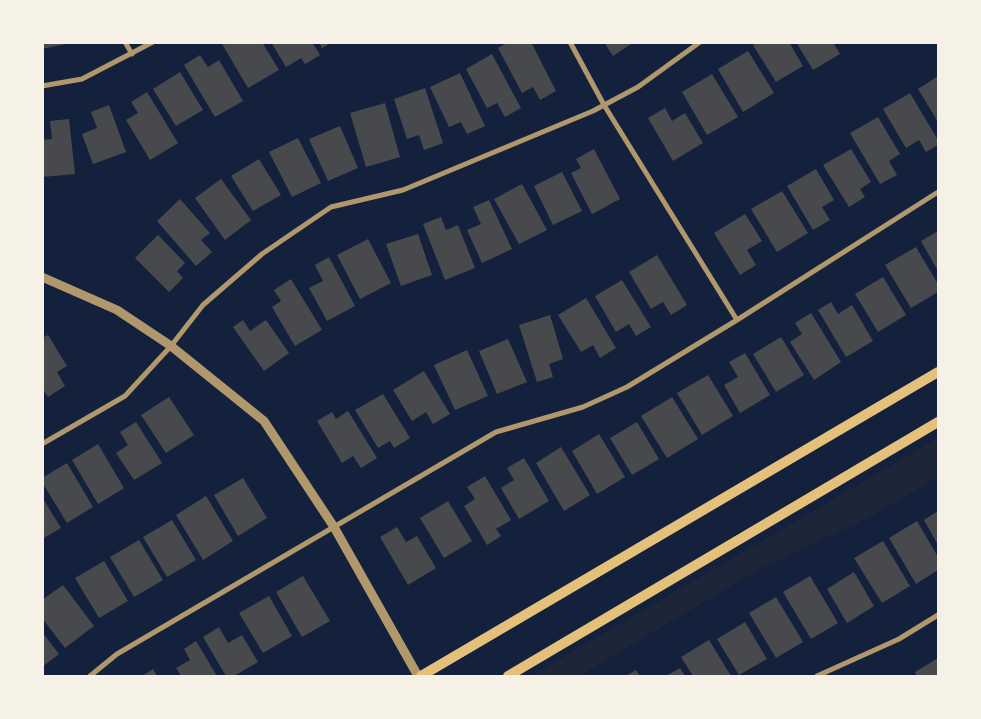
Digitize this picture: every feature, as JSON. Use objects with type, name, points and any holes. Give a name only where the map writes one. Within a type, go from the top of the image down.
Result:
[{"type":"main road","points":[[419,676],[938,372]]},
{"type":"main road","points":[[508,676],[938,422]]},
{"type":"street","points":[[125,42],[132,54]]},
{"type":"street","points":[[42,86],[82,79],[153,42]]},
{"type":"street","points":[[570,42],[604,105],[737,320]]},
{"type":"street","points":[[42,444],[125,396],[171,346],[203,305],[262,254],[331,207],[404,190],[492,155],[604,105],[638,88],[700,42]]},
{"type":"street","points":[[90,676],[117,654],[496,432],[583,407],[627,387],[737,320],[938,192]]},
{"type":"street","points":[[42,277],[117,310],[171,346],[264,421],[334,527],[419,676]]},
{"type":"street","points":[[817,676],[899,639],[938,615]]},
{"type":"shaded area","points":[[938,438],[938,477],[870,517],[758,570],[579,676],[531,676]]},
{"type":"building","points":[[42,42],[65,42],[66,44],[42,49]]},
{"type":"building","points":[[224,42],[262,42],[279,70],[248,88],[222,44]]},
{"type":"building","points":[[271,42],[312,42],[320,55],[305,64],[301,58],[286,67]]},
{"type":"building","points":[[319,42],[332,42],[322,48]]},
{"type":"building","points":[[508,42],[531,42],[556,91],[540,100],[533,87],[522,93],[498,48]]},
{"type":"building","points":[[604,42],[630,42],[631,44],[613,56]]},
{"type":"building","points":[[758,42],[789,42],[803,66],[776,82],[753,45]]},
{"type":"building","points":[[796,42],[833,42],[840,54],[813,70]]},
{"type":"building","points":[[748,51],[774,93],[743,112],[718,69]]},
{"type":"building","points":[[492,54],[521,108],[505,117],[497,103],[487,108],[466,69]]},
{"type":"building","points":[[200,55],[208,67],[219,60],[243,101],[215,117],[184,65]]},
{"type":"building","points":[[180,72],[203,110],[176,126],[153,89]]},
{"type":"building","points":[[460,73],[485,126],[467,134],[461,122],[449,127],[430,87]]},
{"type":"building","points":[[712,74],[738,117],[707,135],[682,92]]},
{"type":"building","points":[[938,76],[938,122],[918,89]]},
{"type":"building","points":[[425,88],[443,143],[424,150],[419,135],[407,139],[394,99]]},
{"type":"building","points":[[147,92],[178,143],[150,160],[126,120],[138,113],[131,102]]},
{"type":"building","points":[[910,93],[938,140],[938,145],[926,152],[919,140],[906,148],[883,109]]},
{"type":"building","points":[[385,103],[400,157],[366,167],[350,113]]},
{"type":"building","points":[[109,105],[126,152],[93,164],[82,134],[97,128],[91,112]]},
{"type":"building","points":[[665,108],[672,121],[685,113],[703,143],[673,161],[648,118]]},
{"type":"building","points":[[878,117],[900,154],[889,161],[897,175],[880,184],[850,133]]},
{"type":"building","points":[[69,119],[75,174],[42,177],[42,140],[52,139],[50,121]]},
{"type":"building","points":[[340,126],[358,168],[328,181],[309,139]]},
{"type":"building","points":[[298,138],[321,183],[292,197],[269,152]]},
{"type":"building","points":[[594,149],[620,199],[592,214],[571,173],[581,168],[576,159]]},
{"type":"building","points":[[851,149],[871,182],[860,189],[865,197],[849,207],[823,165]]},
{"type":"building","points":[[259,159],[281,195],[253,211],[231,176]]},
{"type":"building","points":[[816,169],[834,200],[822,207],[830,220],[813,230],[787,186]]},
{"type":"building","points":[[562,172],[582,211],[553,225],[534,186]]},
{"type":"building","points":[[221,179],[251,220],[225,240],[195,198]]},
{"type":"building","points":[[522,184],[547,230],[519,244],[494,199]]},
{"type":"building","points":[[782,191],[808,233],[777,252],[751,209]]},
{"type":"building","points":[[180,199],[210,233],[201,240],[212,252],[196,266],[157,221]]},
{"type":"building","points":[[489,200],[512,249],[482,263],[467,230],[481,224],[473,207]]},
{"type":"building","points":[[745,214],[762,241],[747,250],[756,265],[740,275],[714,233]]},
{"type":"building","points":[[441,217],[446,230],[458,225],[475,268],[445,280],[423,224]]},
{"type":"building","points":[[938,231],[938,271],[921,241]]},
{"type":"building","points":[[418,234],[432,275],[401,286],[386,244]]},
{"type":"building","points":[[158,235],[185,263],[177,271],[183,278],[169,292],[135,258]]},
{"type":"building","points":[[368,239],[391,283],[360,299],[337,255]]},
{"type":"building","points":[[916,247],[938,284],[938,292],[911,308],[885,265]]},
{"type":"building","points":[[657,255],[687,305],[671,315],[663,302],[651,309],[629,272]]},
{"type":"building","points":[[329,257],[355,306],[327,321],[309,288],[323,281],[315,265]]},
{"type":"building","points":[[883,277],[906,315],[878,332],[855,294]]},
{"type":"building","points":[[291,279],[322,330],[295,346],[272,307],[281,301],[274,290]]},
{"type":"building","points":[[622,280],[651,327],[636,336],[629,324],[616,332],[595,296]]},
{"type":"building","points":[[586,298],[616,348],[600,358],[593,345],[581,352],[558,315]]},
{"type":"building","points":[[831,302],[838,314],[852,305],[873,341],[846,357],[818,310]]},
{"type":"building","points":[[811,313],[841,362],[814,380],[790,342],[802,334],[795,323]]},
{"type":"building","points":[[550,315],[563,359],[549,364],[553,377],[537,382],[519,325]]},
{"type":"building","points":[[243,320],[250,331],[266,320],[289,353],[264,371],[233,327]]},
{"type":"building","points":[[48,335],[67,366],[57,372],[65,386],[48,397],[42,388],[42,338]]},
{"type":"building","points":[[781,337],[804,375],[776,392],[753,354]]},
{"type":"building","points":[[508,339],[527,382],[497,394],[479,351]]},
{"type":"building","points":[[467,350],[488,396],[455,410],[434,365]]},
{"type":"building","points":[[745,353],[770,395],[740,413],[724,385],[738,377],[729,362]]},
{"type":"building","points":[[424,371],[450,414],[433,424],[426,412],[412,421],[393,390]]},
{"type":"building","points":[[708,375],[733,416],[702,435],[677,393]]},
{"type":"building","points":[[383,394],[410,438],[394,448],[390,441],[378,448],[355,410]]},
{"type":"building","points":[[169,397],[194,435],[166,453],[141,415]]},
{"type":"building","points":[[672,397],[698,439],[667,458],[641,416]]},
{"type":"building","points":[[348,411],[377,458],[361,468],[353,456],[342,463],[317,421],[332,412],[336,419]]},
{"type":"building","points":[[136,422],[162,463],[134,480],[116,453],[128,445],[120,432]]},
{"type":"building","points":[[637,422],[659,459],[632,475],[610,438]]},
{"type":"building","points":[[599,434],[625,477],[597,494],[572,451]]},
{"type":"building","points":[[98,444],[124,488],[98,504],[72,460]]},
{"type":"building","points":[[561,447],[590,495],[564,511],[536,463]]},
{"type":"building","points":[[524,458],[549,501],[519,519],[501,488],[514,480],[507,468]]},
{"type":"building","points":[[67,463],[93,507],[67,523],[42,482],[42,478]]},
{"type":"building","points":[[485,476],[511,520],[496,529],[501,536],[487,545],[464,506],[475,499],[467,487]]},
{"type":"building","points":[[243,478],[267,518],[238,536],[214,495]]},
{"type":"building","points":[[206,496],[233,541],[203,560],[176,515]]},
{"type":"building","points":[[42,497],[61,528],[42,539]]},
{"type":"building","points":[[448,501],[472,541],[444,558],[420,518]]},
{"type":"building","points":[[938,511],[938,545],[924,520]]},
{"type":"building","points":[[172,520],[196,560],[167,577],[143,537]]},
{"type":"building","points":[[917,521],[938,557],[938,570],[916,584],[889,538]]},
{"type":"building","points":[[397,527],[406,542],[417,536],[436,568],[408,585],[380,537]]},
{"type":"building","points":[[139,540],[163,580],[134,597],[110,557]]},
{"type":"building","points":[[883,541],[910,586],[882,603],[854,558]]},
{"type":"building","points":[[104,561],[128,601],[99,618],[75,578]]},
{"type":"building","points":[[854,572],[874,606],[847,623],[827,589]]},
{"type":"building","points":[[303,576],[330,621],[302,637],[276,592]]},
{"type":"building","points":[[810,576],[838,623],[811,639],[783,592]]},
{"type":"building","points":[[63,585],[94,626],[65,648],[42,618],[42,600]]},
{"type":"building","points":[[269,596],[292,636],[263,653],[239,613]]},
{"type":"building","points":[[776,597],[803,642],[776,658],[749,613]]},
{"type":"building","points":[[745,622],[767,659],[739,675],[717,639]]},
{"type":"building","points":[[219,627],[228,643],[242,635],[258,662],[234,676],[226,676],[203,637]]},
{"type":"building","points":[[42,632],[59,654],[42,667]]},
{"type":"building","points":[[709,640],[731,676],[693,676],[681,657]]},
{"type":"building","points":[[196,641],[217,676],[181,676],[176,668],[190,660],[184,649]]},
{"type":"building","points":[[938,658],[938,676],[917,676],[915,672]]},
{"type":"building","points":[[680,668],[685,676],[666,676]]},
{"type":"building","points":[[153,669],[157,676],[142,676]]},
{"type":"building","points":[[636,670],[640,676],[626,676]]}]
